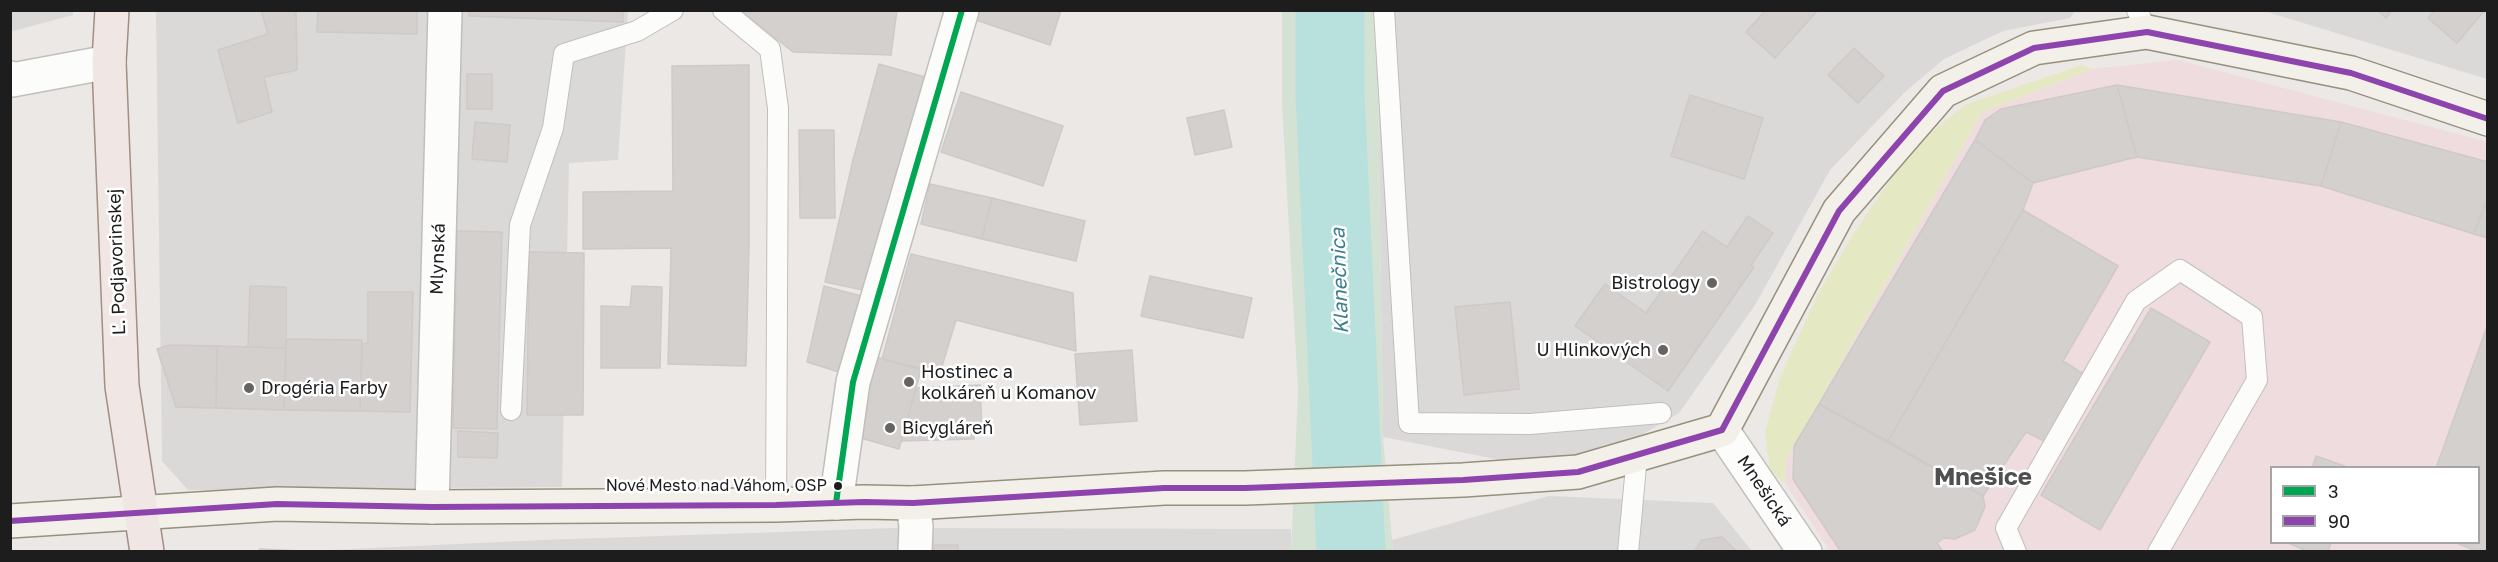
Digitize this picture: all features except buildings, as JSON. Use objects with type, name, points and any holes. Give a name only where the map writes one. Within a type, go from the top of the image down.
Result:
[{"type":"main road","name":"Ľ. Podjavorinskej","points":[[112,10],[109,62],[122,386],[147,552]]},
{"type":"street","name":"Mlynská","points":[[432,507],[445,10]]},
{"type":"street","points":[[836,503],[853,382],[962,10]]},
{"type":"street","points":[[10,521],[277,504],[432,507],[913,503],[1164,488],[1245,488],[1463,480],[1578,472],[1722,430],[1839,211],[1943,91],[2034,48],[2142,21],[2351,73],[2487,119]]},
{"type":"street","points":[[11,80],[109,62]]},
{"type":"street","name":"Mnešická","points":[[1722,430],[1805,552]]},
{"type":"street","points":[[913,503],[916,526],[915,552]]},
{"type":"lane","points":[[511,410],[520,225],[553,128],[564,54],[637,31],[673,10]]},
{"type":"lane","points":[[723,10],[770,49],[778,108],[776,505]]},
{"type":"lane","points":[[1384,10],[1409,423],[1530,424],[1661,413]]},
{"type":"lane","points":[[2016,552],[2006,528],[2136,301],[2180,270],[2252,317],[2257,380],[2158,552]]},
{"type":"lane","points":[[1628,552],[1637,456]]},
{"type":"shaded area","points":[[11,10],[73,10],[73,15],[13,31]]},
{"type":"shaded area","points":[[156,11],[628,11],[618,160],[569,163],[562,487],[188,490],[162,461]]},
{"type":"shaded area","points":[[1377,11],[2075,11],[2070,18],[2003,31],[1944,59],[1904,93],[1830,170],[1755,305],[1679,413],[1611,453],[1516,463],[1383,437]]},
{"type":"shaded area","points":[[2264,11],[2487,11],[2487,79]]},
{"type":"shaded area","points":[[2178,60],[2487,142],[2487,551],[1830,551],[1785,483],[1786,460],[1982,112],[2093,69]]},
{"type":"shaded area","points":[[1549,496],[1713,503],[1752,551],[1393,552],[1392,540]]},
{"type":"shaded area","points":[[896,528],[1291,529],[1291,552],[288,552],[542,540]]},
{"type":"green space","points":[[1282,11],[1377,11],[1383,437],[1393,551],[1291,551],[1298,391],[1282,104]]},
{"type":"green space","points":[[2081,65],[2093,69],[1982,112],[1786,460],[1785,483],[1770,472],[1765,432],[1780,377],[1819,292],[1854,233],[1913,146],[1967,104]]},
{"type":"waterway","name":"Klanečnica","points":[[1330,10],[1330,94],[1351,552]]},
{"type":"transit line","name":"3","points":[[836,503],[853,382],[962,10]]},
{"type":"transit line","name":"90","points":[[10,521],[277,504],[432,507],[913,503],[1164,488],[1245,488],[1463,480],[1578,472],[1722,430],[1839,211],[1943,91],[2034,48],[2147,32],[2351,73],[2488,119]]},
{"type":"place","name":"Bistrology","points":[[1712,283]]},
{"type":"place","name":"U Hlinkových","points":[[1663,350]]},
{"type":"place","name":"Hostinec a kolkáreň u Komanov","points":[[909,382]]},
{"type":"place","name":"Drogéria Farby","points":[[249,388]]},
{"type":"place","name":"Bicygláreň","points":[[890,428]]},
{"type":"place","name":"Nové Mesto nad Váhom, OSP","points":[[838,486]]},
{"type":"district","name":"Mnešice","points":[[1983,477]]}]
